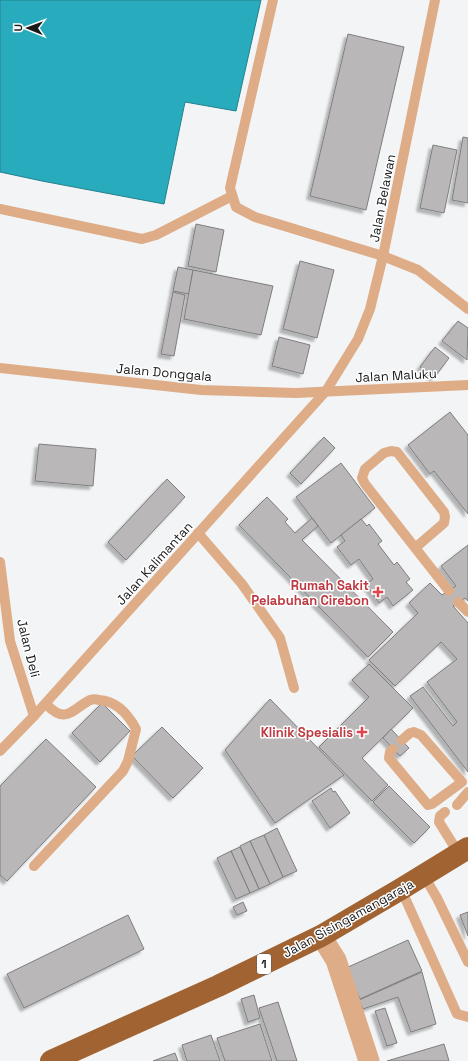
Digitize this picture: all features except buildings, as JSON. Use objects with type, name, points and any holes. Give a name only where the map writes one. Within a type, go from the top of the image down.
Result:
[{"type":"highway","name":"Jalan Sisingamangaraja","points":[[51,1061],[218,986],[321,936],[464,851]]},
{"type":"street","points":[[321,936],[336,960],[369,1061]]},
{"type":"lane","points":[[273,0],[230,188],[236,207],[255,217],[384,256],[418,270],[468,309]]},
{"type":"lane","name":"Jalan Belawan","points":[[326,391],[358,339],[370,309],[384,256],[435,0]]},
{"type":"lane","points":[[0,210],[142,239],[156,235],[232,196]]},
{"type":"lane","name":"Jalan Donggala","points":[[0,368],[201,390],[296,393],[326,391]]},
{"type":"lane","name":"Jalan Maluku","points":[[326,391],[468,385]]},
{"type":"lane","name":"Jalan Kalimantan","points":[[0,751],[46,704],[326,391]]},
{"type":"lane","points":[[415,548],[444,523],[444,512],[398,452],[391,451],[384,453],[365,469],[362,478],[365,484],[415,548],[449,591]]},
{"type":"lane","points":[[198,533],[242,584],[280,638],[294,688]]},
{"type":"lane","name":"Jalan Deli","points":[[0,562],[10,641],[34,716]]},
{"type":"lane","points":[[458,602],[468,612]]},
{"type":"lane","points":[[34,866],[123,771],[128,761],[136,729],[130,718],[108,700],[92,699],[73,712],[61,715],[52,711],[46,704]]},
{"type":"lane","points":[[402,740],[410,733],[414,732],[421,735],[466,788]]},
{"type":"lane","points":[[393,749],[390,752],[389,758],[428,805],[466,788]]},
{"type":"lane","points":[[456,804],[466,788]]},
{"type":"lane","points":[[445,812],[440,816],[439,822],[464,851]]},
{"type":"lane","points":[[424,876],[437,898],[468,962]]},
{"type":"lane","points":[[401,889],[457,1014],[468,1017]]},
{"type":"water","points":[[0,0],[261,0],[236,111],[185,102],[164,204],[0,172]]},
{"type":"place","name":"Rumah Sakit Pelabuhan Cirebon","points":[[378,592]]},
{"type":"place","name":"Klinik Spesialis","points":[[362,732]]}]
